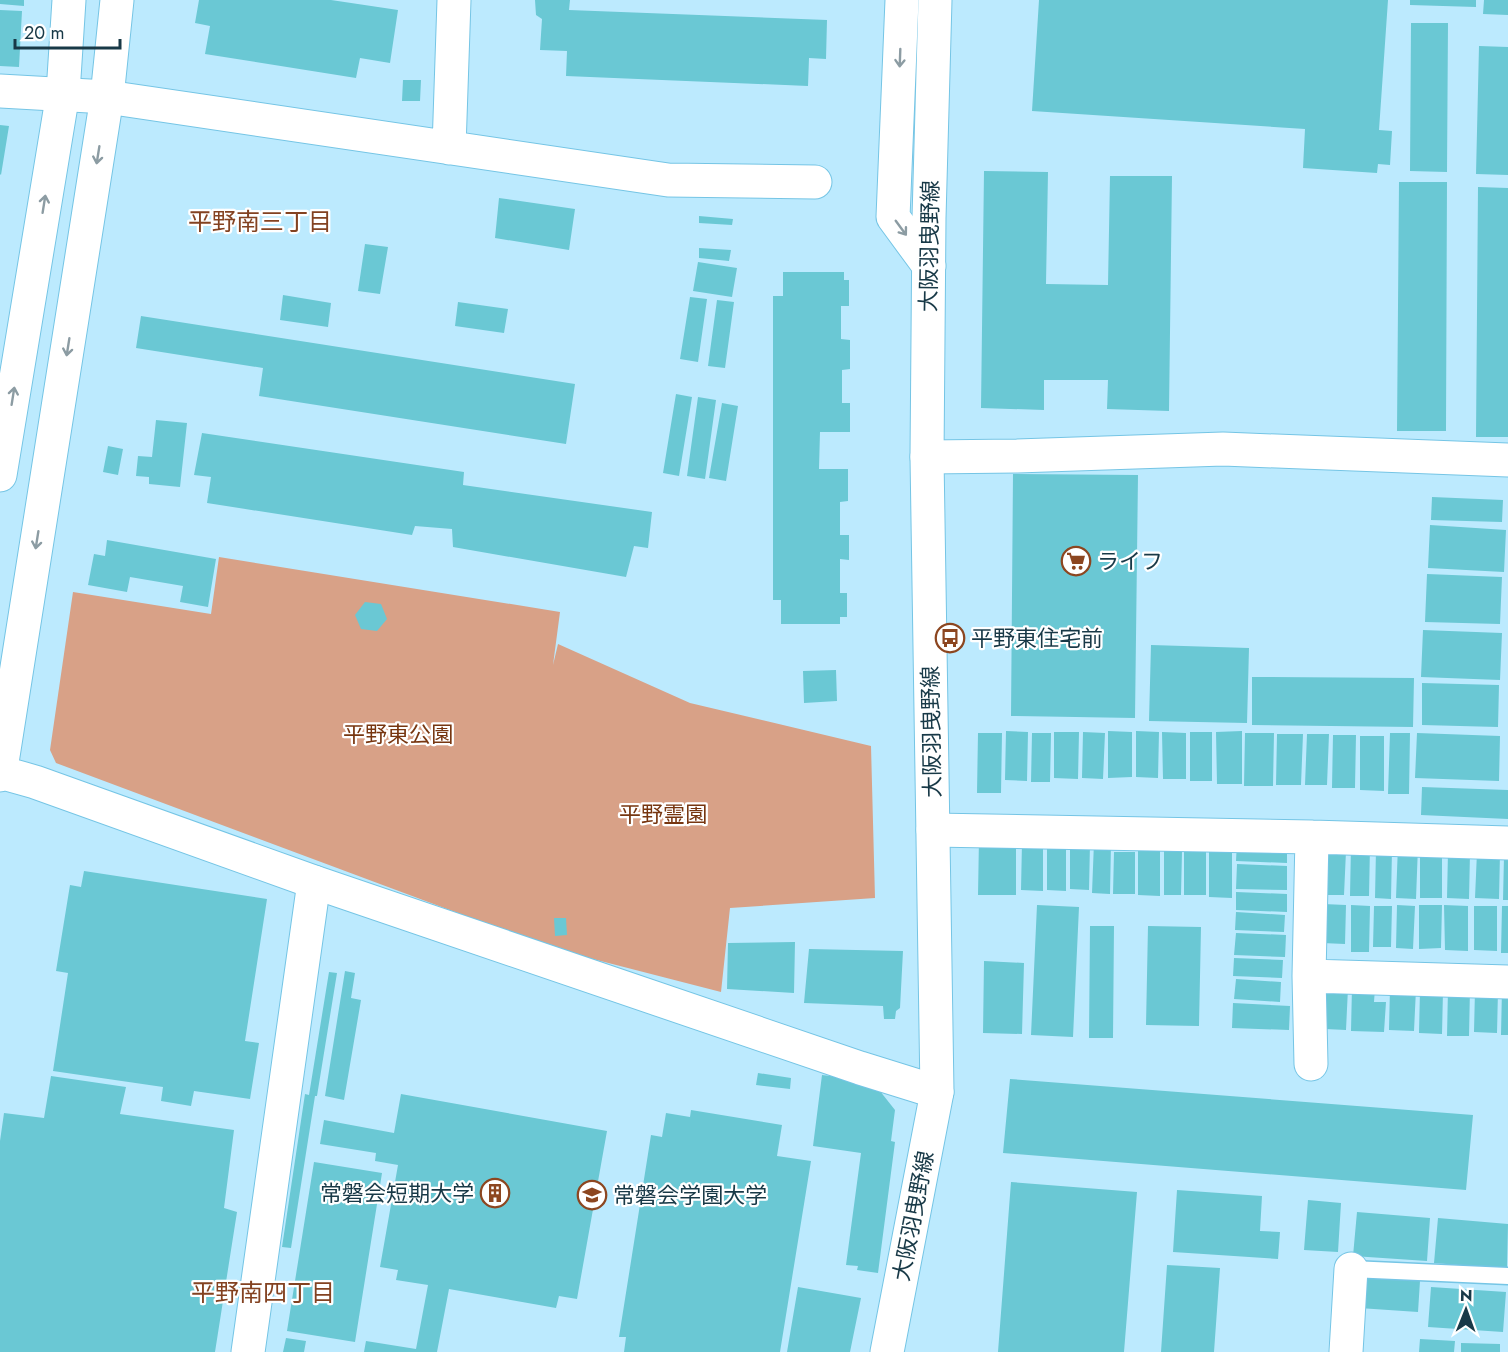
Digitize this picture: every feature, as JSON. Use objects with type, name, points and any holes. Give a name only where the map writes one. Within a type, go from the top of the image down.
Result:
[{"type":"street","points":[[0,475],[63,93],[69,0]]},
{"type":"street","points":[[117,0],[107,97],[0,773],[46,786],[314,882],[860,1068],[937,1092]]},
{"type":"street","points":[[449,148],[453,0]]},
{"type":"street","points":[[902,0],[893,217],[929,266]]},
{"type":"street","name":"大阪羽曳野線","points":[[887,1352],[937,1092],[927,457],[935,0]]},
{"type":"street","points":[[0,91],[107,97],[668,180],[815,182]]},
{"type":"street","points":[[927,457],[1223,449],[1508,460]]},
{"type":"street","points":[[933,830],[1508,843]]},
{"type":"street","points":[[1311,1064],[1309,976],[1312,837]]},
{"type":"street","points":[[248,1352],[314,882]]},
{"type":"street","points":[[1309,976],[1508,982]]},
{"type":"street","points":[[1346,1352],[1351,1269]]},
{"type":"lane","points":[[1351,1269],[1508,1276]]},
{"type":"green space","name":"平野東公園","points":[[219,557],[560,612],[553,665],[558,644],[690,703],[871,746],[875,898],[730,908],[721,992],[554,949],[56,763],[50,750],[73,592],[211,614]]},
{"type":"building","points":[[0,0],[24,0],[24,6],[0,4]]},
{"type":"building","points":[[199,0],[331,0],[398,10],[390,63],[360,58],[356,78],[205,54],[210,26],[195,23]]},
{"type":"building","points":[[535,0],[570,0],[569,10],[827,20],[826,59],[809,58],[808,86],[566,76],[567,51],[540,50],[542,19],[536,15]]},
{"type":"building","points":[[1039,0],[1388,0],[1379,130],[1392,131],[1390,165],[1378,164],[1377,173],[1303,168],[1305,129],[1032,111]]},
{"type":"building","points":[[1410,0],[1476,0],[1476,7],[1410,5]]},
{"type":"building","points":[[1484,0],[1508,0],[1508,15],[1483,14]]},
{"type":"building","points":[[0,10],[22,11],[19,67],[0,66]]},
{"type":"building","points":[[1411,23],[1448,23],[1447,172],[1410,171]]},
{"type":"building","points":[[1479,46],[1508,47],[1508,175],[1476,174]]},
{"type":"building","points":[[403,80],[421,80],[420,101],[402,101]]},
{"type":"building","points":[[0,125],[9,126],[1,175],[0,174]]},
{"type":"building","points":[[984,171],[1048,172],[1046,284],[1108,285],[1110,176],[1172,176],[1169,411],[1107,409],[1108,380],[1044,380],[1044,410],[981,408]]},
{"type":"building","points":[[1399,182],[1447,182],[1446,431],[1397,431]]},
{"type":"building","points":[[1478,187],[1508,188],[1508,437],[1476,437]]},
{"type":"building","points":[[499,198],[575,209],[569,250],[495,238]]},
{"type":"building","points":[[699,216],[733,219],[732,225],[699,223]]},
{"type":"building","points":[[365,244],[388,247],[380,294],[358,291]]},
{"type":"building","points":[[699,248],[731,250],[729,261],[699,258]]},
{"type":"building","points":[[698,262],[737,268],[732,297],[693,291]]},
{"type":"building","points":[[783,272],[844,272],[844,280],[849,280],[849,306],[841,306],[841,339],[850,340],[850,369],[842,370],[842,403],[850,403],[850,432],[820,432],[819,469],[848,469],[848,501],[840,502],[840,535],[849,535],[849,560],[840,559],[840,593],[847,593],[847,617],[840,617],[840,624],[781,624],[781,600],[773,600],[773,296],[783,296]]},
{"type":"building","points":[[283,295],[331,303],[328,327],[280,320]]},
{"type":"building","points":[[690,297],[707,299],[698,362],[680,359]]},
{"type":"building","points":[[717,300],[734,302],[725,368],[708,366]]},
{"type":"building","points":[[458,302],[508,309],[504,333],[455,326]]},
{"type":"building","points":[[141,316],[575,384],[566,444],[259,396],[263,368],[136,348]]},
{"type":"building","points":[[676,394],[692,397],[679,476],[663,473]]},
{"type":"building","points":[[698,397],[716,400],[705,479],[687,476]]},
{"type":"building","points":[[722,403],[738,406],[726,481],[709,478]]},
{"type":"building","points":[[156,420],[187,423],[180,487],[149,484],[149,477],[136,476],[138,456],[152,457]]},
{"type":"building","points":[[202,433],[464,472],[463,485],[652,512],[648,548],[634,546],[626,577],[453,547],[452,529],[415,526],[412,535],[207,503],[211,477],[194,475]]},
{"type":"building","points":[[108,446],[123,449],[118,475],[103,472]]},
{"type":"building","points":[[1013,474],[1138,475],[1135,718],[1011,716]]},
{"type":"building","points":[[1432,497],[1503,500],[1502,522],[1431,520]]},
{"type":"building","points":[[1430,525],[1506,530],[1504,572],[1428,568]]},
{"type":"building","points":[[107,540],[216,559],[208,607],[180,602],[183,586],[130,577],[127,592],[88,585],[94,554],[105,556]]},
{"type":"building","points":[[1427,574],[1502,577],[1500,624],[1425,622]]},
{"type":"building","points":[[365,602],[381,604],[387,619],[377,631],[361,629],[355,615]]},
{"type":"building","points":[[1423,630],[1502,633],[1500,680],[1421,677]]},
{"type":"building","points":[[1151,645],[1249,648],[1247,723],[1149,721]]},
{"type":"building","points":[[836,670],[837,701],[804,703],[803,671]]},
{"type":"building","points":[[1252,677],[1414,678],[1413,727],[1252,725]]},
{"type":"building","points":[[1422,683],[1499,685],[1498,727],[1422,725]]},
{"type":"building","points":[[1006,731],[1028,732],[1027,781],[1005,780]]},
{"type":"building","points":[[1108,731],[1132,732],[1132,777],[1108,778]]},
{"type":"building","points":[[1136,731],[1159,732],[1158,778],[1136,777]]},
{"type":"building","points":[[1242,731],[1242,784],[1217,784],[1216,732]]},
{"type":"building","points":[[1054,732],[1079,732],[1078,779],[1054,778]]},
{"type":"building","points":[[1083,732],[1105,733],[1103,779],[1082,778]]},
{"type":"building","points":[[1162,732],[1186,733],[1186,779],[1163,779]]},
{"type":"building","points":[[1190,732],[1212,732],[1212,781],[1190,781]]},
{"type":"building","points":[[978,733],[1002,733],[1001,793],[977,793]]},
{"type":"building","points":[[1032,733],[1051,733],[1050,782],[1031,782]]},
{"type":"building","points":[[1245,733],[1274,733],[1273,786],[1244,786]]},
{"type":"building","points":[[1390,733],[1410,733],[1409,794],[1388,794]]},
{"type":"building","points":[[1417,733],[1500,736],[1499,781],[1415,778]]},
{"type":"building","points":[[1277,734],[1303,734],[1301,785],[1276,785]]},
{"type":"building","points":[[1307,734],[1329,734],[1327,785],[1305,785]]},
{"type":"building","points":[[1333,735],[1356,735],[1355,788],[1332,788]]},
{"type":"building","points":[[1360,736],[1384,736],[1384,791],[1360,790]]},
{"type":"building","points":[[1422,787],[1508,790],[1508,819],[1421,815]]},
{"type":"building","points":[[979,838],[1016,838],[1016,895],[978,895]]},
{"type":"building","points":[[1237,841],[1287,844],[1287,863],[1236,861]]},
{"type":"building","points":[[1022,842],[1043,842],[1043,891],[1021,890]]},
{"type":"building","points":[[1094,842],[1111,843],[1110,894],[1092,893]]},
{"type":"building","points":[[1070,843],[1090,843],[1089,890],[1070,889]]},
{"type":"building","points":[[1047,845],[1066,845],[1066,891],[1047,890]]},
{"type":"building","points":[[1351,845],[1370,846],[1369,896],[1350,896]]},
{"type":"building","points":[[1398,845],[1418,846],[1416,899],[1396,898]]},
{"type":"building","points":[[1138,846],[1160,846],[1160,896],[1138,895]]},
{"type":"building","points":[[1376,849],[1392,849],[1391,899],[1375,898]]},
{"type":"building","points":[[1164,850],[1182,851],[1181,895],[1164,895]]},
{"type":"building","points":[[1326,850],[1346,851],[1344,895],[1325,895]]},
{"type":"building","points":[[1209,851],[1232,851],[1232,898],[1209,897]]},
{"type":"building","points":[[1114,852],[1135,852],[1135,894],[1113,894]]},
{"type":"building","points":[[1184,852],[1206,852],[1206,895],[1184,895]]},
{"type":"building","points":[[1448,852],[1470,853],[1469,899],[1447,898]]},
{"type":"building","points":[[1477,852],[1500,853],[1499,899],[1475,898]]},
{"type":"building","points":[[1420,853],[1442,853],[1442,898],[1420,898]]},
{"type":"building","points":[[1504,856],[1508,856],[1508,900],[1503,900]]},
{"type":"building","points":[[1237,864],[1287,866],[1287,890],[1236,889]]},
{"type":"building","points":[[84,871],[267,899],[245,1041],[259,1043],[250,1099],[194,1091],[191,1106],[161,1101],[163,1087],[53,1071],[68,973],[56,971],[70,885],[81,887]]},
{"type":"building","points":[[1236,892],[1287,894],[1287,912],[1236,910]]},
{"type":"building","points":[[1323,904],[1346,905],[1345,944],[1322,943]]},
{"type":"building","points":[[1037,905],[1079,907],[1073,1037],[1031,1035]]},
{"type":"building","points":[[1351,905],[1370,906],[1369,952],[1351,952]]},
{"type":"building","points":[[1397,905],[1415,906],[1413,949],[1396,948]]},
{"type":"building","points":[[1419,905],[1442,905],[1441,948],[1419,949]]},
{"type":"building","points":[[1444,905],[1468,906],[1468,951],[1445,950]]},
{"type":"building","points":[[1374,906],[1392,906],[1391,947],[1373,947]]},
{"type":"building","points":[[1474,906],[1497,906],[1497,951],[1474,950]]},
{"type":"building","points":[[1502,906],[1508,906],[1508,953],[1501,953]]},
{"type":"building","points":[[1236,912],[1285,915],[1284,932],[1235,930]]},
{"type":"building","points":[[554,918],[566,918],[567,935],[555,936]]},
{"type":"building","points":[[1090,926],[1114,926],[1113,1038],[1089,1038]]},
{"type":"building","points":[[1148,926],[1201,927],[1199,1026],[1146,1025]]},
{"type":"building","points":[[1236,933],[1286,935],[1285,957],[1234,955]]},
{"type":"building","points":[[795,942],[794,993],[727,989],[728,943]]},
{"type":"building","points":[[809,949],[903,951],[900,1008],[896,1011],[895,1019],[884,1019],[883,1006],[804,1003]]},
{"type":"building","points":[[1234,958],[1283,960],[1282,978],[1233,976]]},
{"type":"building","points":[[984,961],[1024,963],[1022,1034],[983,1033]]},
{"type":"building","points":[[345,971],[355,973],[351,998],[361,1000],[344,1100],[325,1096]]},
{"type":"building","points":[[329,972],[337,973],[317,1096],[315,1096],[291,1248],[282,1247],[305,1094],[309,1095]]},
{"type":"building","points":[[1236,979],[1281,982],[1280,1002],[1234,999]]},
{"type":"building","points":[[1326,987],[1348,988],[1346,1030],[1325,1029]]},
{"type":"building","points":[[1352,987],[1375,988],[1374,1002],[1386,1002],[1384,1032],[1351,1031]]},
{"type":"building","points":[[1390,988],[1416,989],[1414,1031],[1389,1030]]},
{"type":"building","points":[[1448,989],[1470,989],[1469,1036],[1447,1036]]},
{"type":"building","points":[[1502,989],[1508,989],[1508,1035],[1501,1035]]},
{"type":"building","points":[[1475,990],[1498,991],[1497,1033],[1474,1032]]},
{"type":"building","points":[[1420,991],[1443,991],[1442,1034],[1419,1033]]},
{"type":"building","points":[[1233,1003],[1290,1006],[1289,1030],[1232,1028]]},
{"type":"building","points":[[758,1073],[791,1078],[790,1089],[756,1085]]},
{"type":"building","points":[[822,1075],[872,1081],[895,1110],[891,1141],[895,1142],[878,1273],[857,1270],[858,1266],[846,1265],[861,1153],[813,1146]]},
{"type":"building","points":[[51,1076],[126,1087],[120,1114],[234,1130],[224,1208],[237,1212],[215,1352],[0,1352],[0,1141],[4,1113],[44,1118]]},
{"type":"building","points":[[1010,1079],[1473,1115],[1466,1190],[1003,1153]]},
{"type":"building","name":"常磐会短期大学","points":[[401,1094],[607,1131],[577,1299],[559,1296],[556,1308],[449,1289],[437,1352],[364,1352],[366,1341],[416,1349],[428,1285],[396,1280],[398,1270],[380,1267],[398,1165],[375,1161],[376,1153],[320,1144],[324,1120],[394,1133]]},
{"type":"building","points":[[691,1110],[782,1125],[777,1156],[811,1161],[780,1352],[624,1352],[626,1337],[619,1337],[651,1135],[662,1137],[666,1113],[690,1117]]},
{"type":"building","points":[[314,1162],[382,1173],[355,1342],[287,1331]]},
{"type":"building","points":[[1011,1182],[1137,1192],[1124,1352],[998,1352]]},
{"type":"building","points":[[1177,1190],[1262,1196],[1260,1231],[1280,1232],[1278,1259],[1173,1252]]},
{"type":"building","points":[[1308,1200],[1341,1203],[1338,1252],[1304,1250]]},
{"type":"building","points":[[1357,1212],[1430,1218],[1427,1261],[1353,1256]]},
{"type":"building","points":[[1438,1218],[1508,1224],[1507,1269],[1434,1263]]},
{"type":"building","points":[[1167,1265],[1220,1268],[1214,1352],[1161,1352]]},
{"type":"building","points":[[1361,1277],[1420,1281],[1418,1312],[1359,1308]]},
{"type":"building","points":[[798,1287],[861,1298],[850,1352],[787,1352]]},
{"type":"building","points":[[1431,1287],[1506,1292],[1503,1332],[1428,1327]]},
{"type":"building","points":[[286,1338],[306,1341],[304,1352],[283,1352]]},
{"type":"building","points":[[1420,1339],[1455,1341],[1454,1352],[1419,1352]]},
{"type":"building","points":[[1461,1343],[1500,1344],[1500,1352],[1461,1352]]},
{"type":"place","name":"ライフ","points":[[1076,561]]},
{"type":"place","name":"平野東住宅前","points":[[950,638]]},
{"type":"place","name":"常磐会短期大学","points":[[495,1193]]},
{"type":"place","name":"常磐会学園大学","points":[[592,1195]]},
{"type":"district","name":"平野南三丁目","points":[[260,221]]},
{"type":"district","name":"平野南四丁目","points":[[263,1292]]},
{"type":"park label","name":"平野霊園","points":[[663,814]]}]
